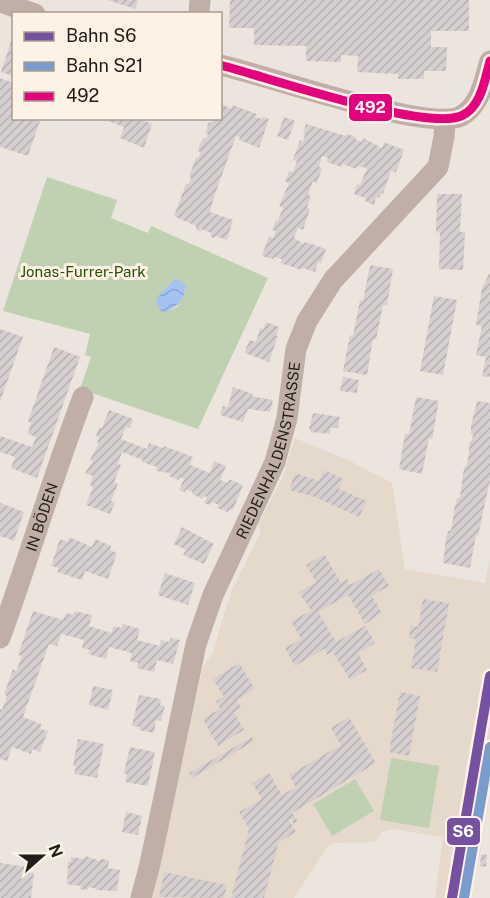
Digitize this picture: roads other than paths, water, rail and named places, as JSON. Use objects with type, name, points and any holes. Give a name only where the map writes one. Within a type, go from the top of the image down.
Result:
[{"type":"street","points":[[0,2],[29,12]]},
{"type":"street","points":[[222,66],[323,95],[445,121],[459,118],[474,106],[490,61]]},
{"type":"street","name":"RIEDENHALDENSTRASSE","points":[[141,898],[196,644],[213,595],[275,462],[286,418],[296,349],[307,321],[333,280],[438,166],[443,146],[445,121]]},
{"type":"street","name":"IN BÖDEN","points":[[0,638],[45,511],[51,483],[83,397]]},
{"type":"water","points":[[174,280],[179,280],[186,286],[184,296],[179,303],[164,313],[159,309],[156,301]]},
{"type":"rail line","name":"S6","points":[[452,898],[490,676]]},
{"type":"rail line","name":"S21","points":[[464,898],[490,747]]},
{"type":"park label","name":"Jonas-Furrer-Park","points":[[83,271]]}]
